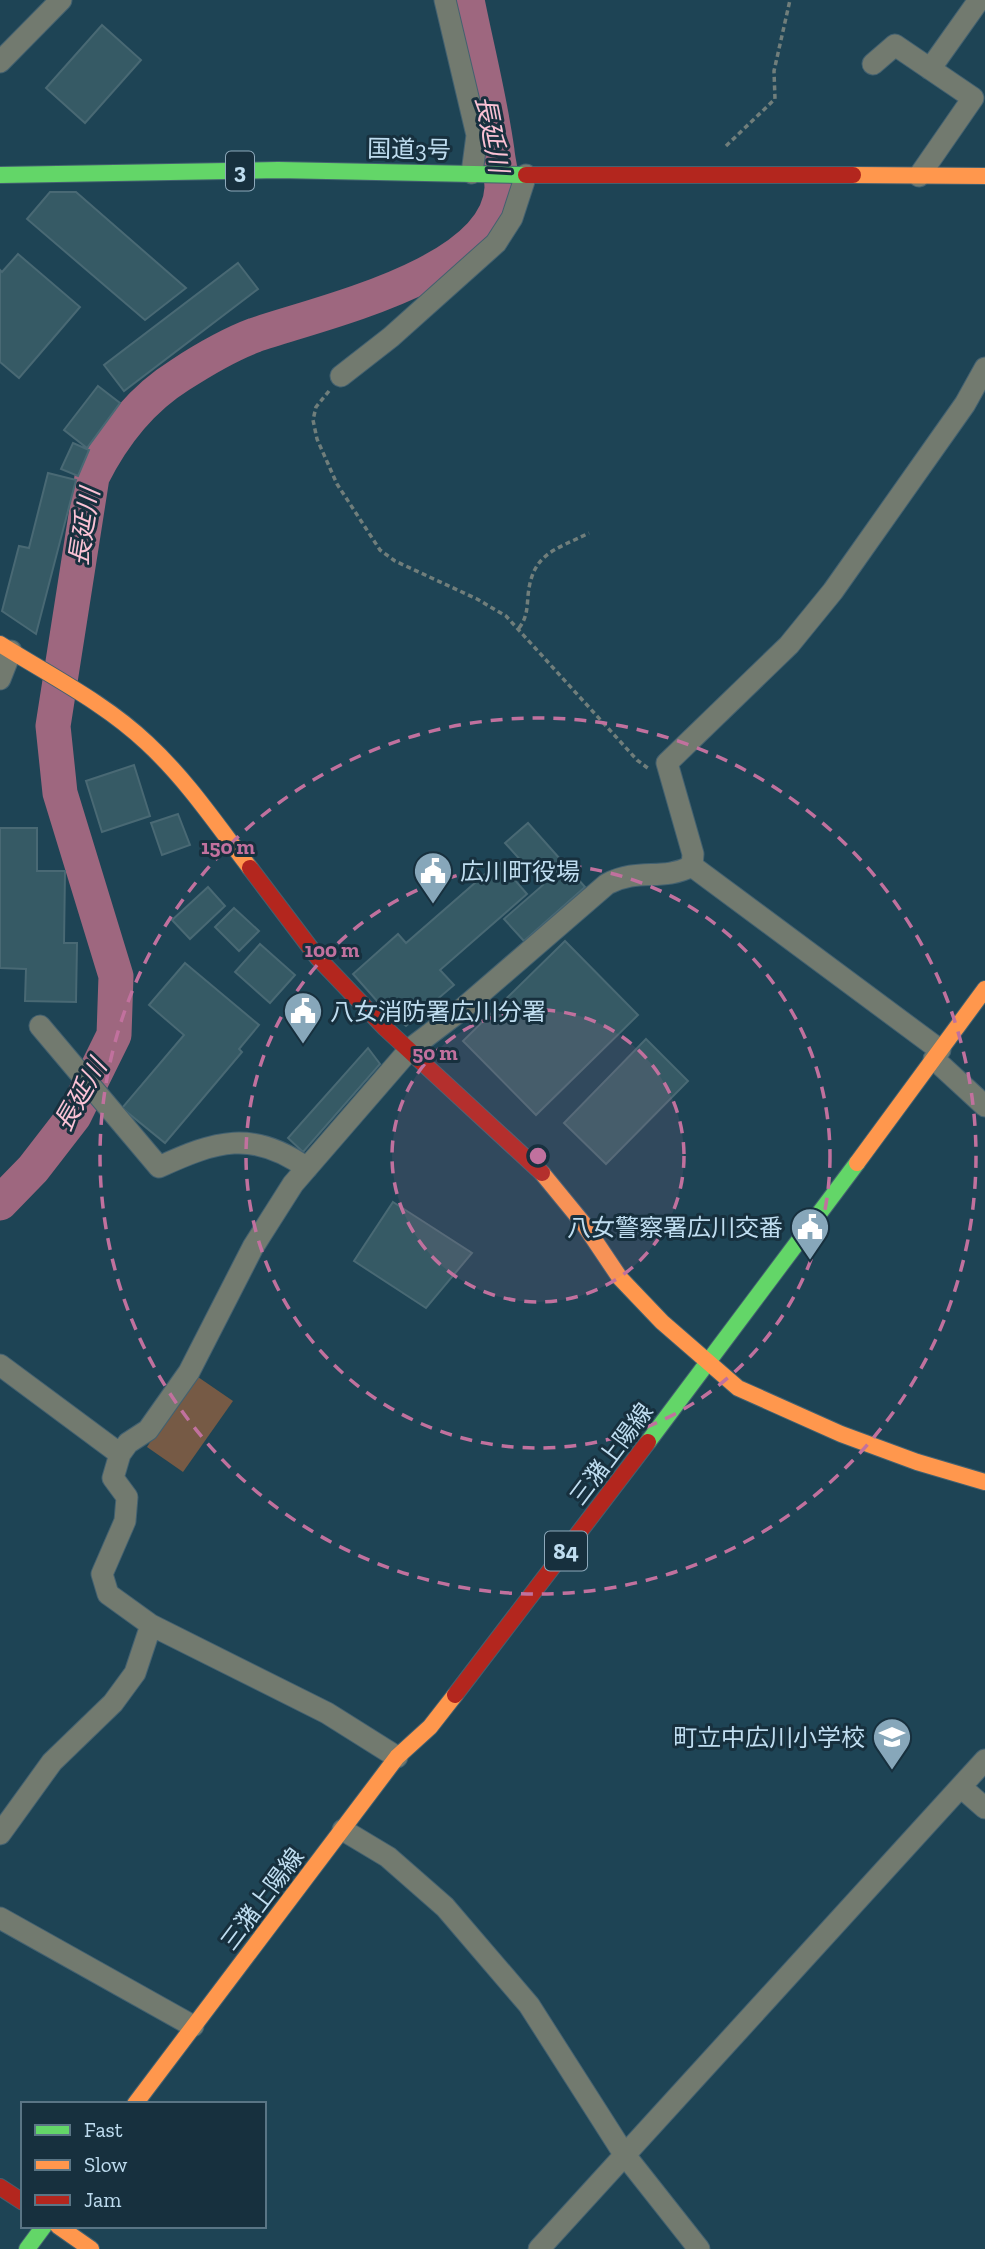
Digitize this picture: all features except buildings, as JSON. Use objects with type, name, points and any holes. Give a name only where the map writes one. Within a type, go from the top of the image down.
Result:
[{"type":"main road","name":"国道3号","points":[[0,175],[278,170],[523,175],[985,176]]},
{"type":"main road","points":[[6,647],[106,711],[146,742],[173,769],[216,821],[318,958],[385,1028],[545,1176],[583,1223],[620,1278],[662,1322],[738,1388],[795,1416],[917,1462],[985,1482]]},
{"type":"main road","name":"三潴上陽線","points":[[136,2102],[397,1757],[430,1727],[662,1426],[707,1361],[985,989]]},
{"type":"main road","points":[[0,2187],[21,2201]]},
{"type":"main road","points":[[27,2249],[43,2228]]},
{"type":"main road","points":[[61,2228],[91,2249]]},
{"type":"street","points":[[0,62],[61,0]]},
{"type":"street","points":[[445,0],[477,135],[476,174]]},
{"type":"street","points":[[930,69],[979,0]]},
{"type":"street","points":[[873,64],[895,45],[973,98],[919,176]]},
{"type":"street","points":[[341,376],[380,346],[496,243],[512,218],[523,175]]},
{"type":"street","points":[[692,866],[693,853],[667,763],[789,645],[833,591],[965,404],[985,368]]},
{"type":"street","points":[[0,679],[6,647]]},
{"type":"street","points":[[397,1757],[327,1713],[151,1625],[108,1594],[102,1574],[125,1521],[127,1497],[113,1478],[120,1454],[128,1443],[148,1430],[189,1372],[253,1247],[293,1184],[410,1049],[460,1012],[607,884],[626,875],[676,874],[692,866]]},
{"type":"street","points":[[692,866],[937,1055],[985,1106]]},
{"type":"street","points":[[40,1026],[159,1167],[193,1151],[224,1142],[257,1143],[285,1153],[307,1168]]},
{"type":"street","points":[[0,1365],[120,1454]]},
{"type":"street","points":[[0,1834],[52,1762],[113,1703],[135,1673],[151,1625]]},
{"type":"street","points":[[538,2249],[985,1760]]},
{"type":"street","points":[[961,1787],[985,1808]]},
{"type":"street","points":[[344,1830],[388,1857],[446,1907],[529,2005],[624,2154],[699,2249]]},
{"type":"street","points":[[0,1917],[193,2026]]},
{"type":"path","points":[[724,148],[775,99],[774,71],[790,0]]},
{"type":"path","points":[[341,376],[316,407],[313,421],[317,439],[337,484],[380,550],[395,561],[477,599],[519,628],[528,643],[637,760],[650,770],[667,763]]},
{"type":"path","points":[[519,628],[526,617],[530,576],[540,560],[589,533]]},
{"type":"shaded area","points":[[198,1377],[233,1401],[183,1472],[147,1447],[191,1379]]},
{"type":"waterway","name":"長延川","points":[[0,1203],[33,1169],[74,1116],[114,1035],[116,976],[60,793],[53,726],[92,477],[109,447],[140,407],[180,375],[255,335],[362,301],[440,266],[471,244],[493,218],[502,188],[501,179],[491,113],[467,0]]},
{"type":"traffic: fast","points":[[0,175],[278,170],[526,175]]},
{"type":"traffic: fast","points":[[648,1442],[857,1163]]},
{"type":"traffic: fast","points":[[27,2249],[43,2228]]},
{"type":"traffic: slow","points":[[853,175],[985,176]]},
{"type":"traffic: slow","points":[[0,644],[95,702],[147,743],[188,787],[250,868]]},
{"type":"traffic: slow","points":[[857,1163],[985,989]]},
{"type":"traffic: slow","points":[[542,1173],[583,1223],[620,1278],[662,1322],[738,1388],[841,1434],[917,1462],[985,1482]]},
{"type":"traffic: slow","points":[[137,2102],[397,1757],[430,1727],[455,1695]]},
{"type":"traffic: slow","points":[[61,2228],[91,2249]]},
{"type":"traffic: jam","points":[[526,175],[853,175]]},
{"type":"traffic: jam","points":[[250,868],[318,958],[385,1028],[542,1173]]},
{"type":"traffic: jam","points":[[455,1695],[648,1442]]},
{"type":"traffic: jam","points":[[0,2187],[21,2201]]},
{"type":"place","name":"広川町役場","points":[[433,905]]},
{"type":"place","name":"八女消防署広川分署","points":[[303,1045]]},
{"type":"place","name":"八女警察署広川交番","points":[[810,1261]]},
{"type":"place","name":"町立中広川小学校","points":[[892,1771]]}]
